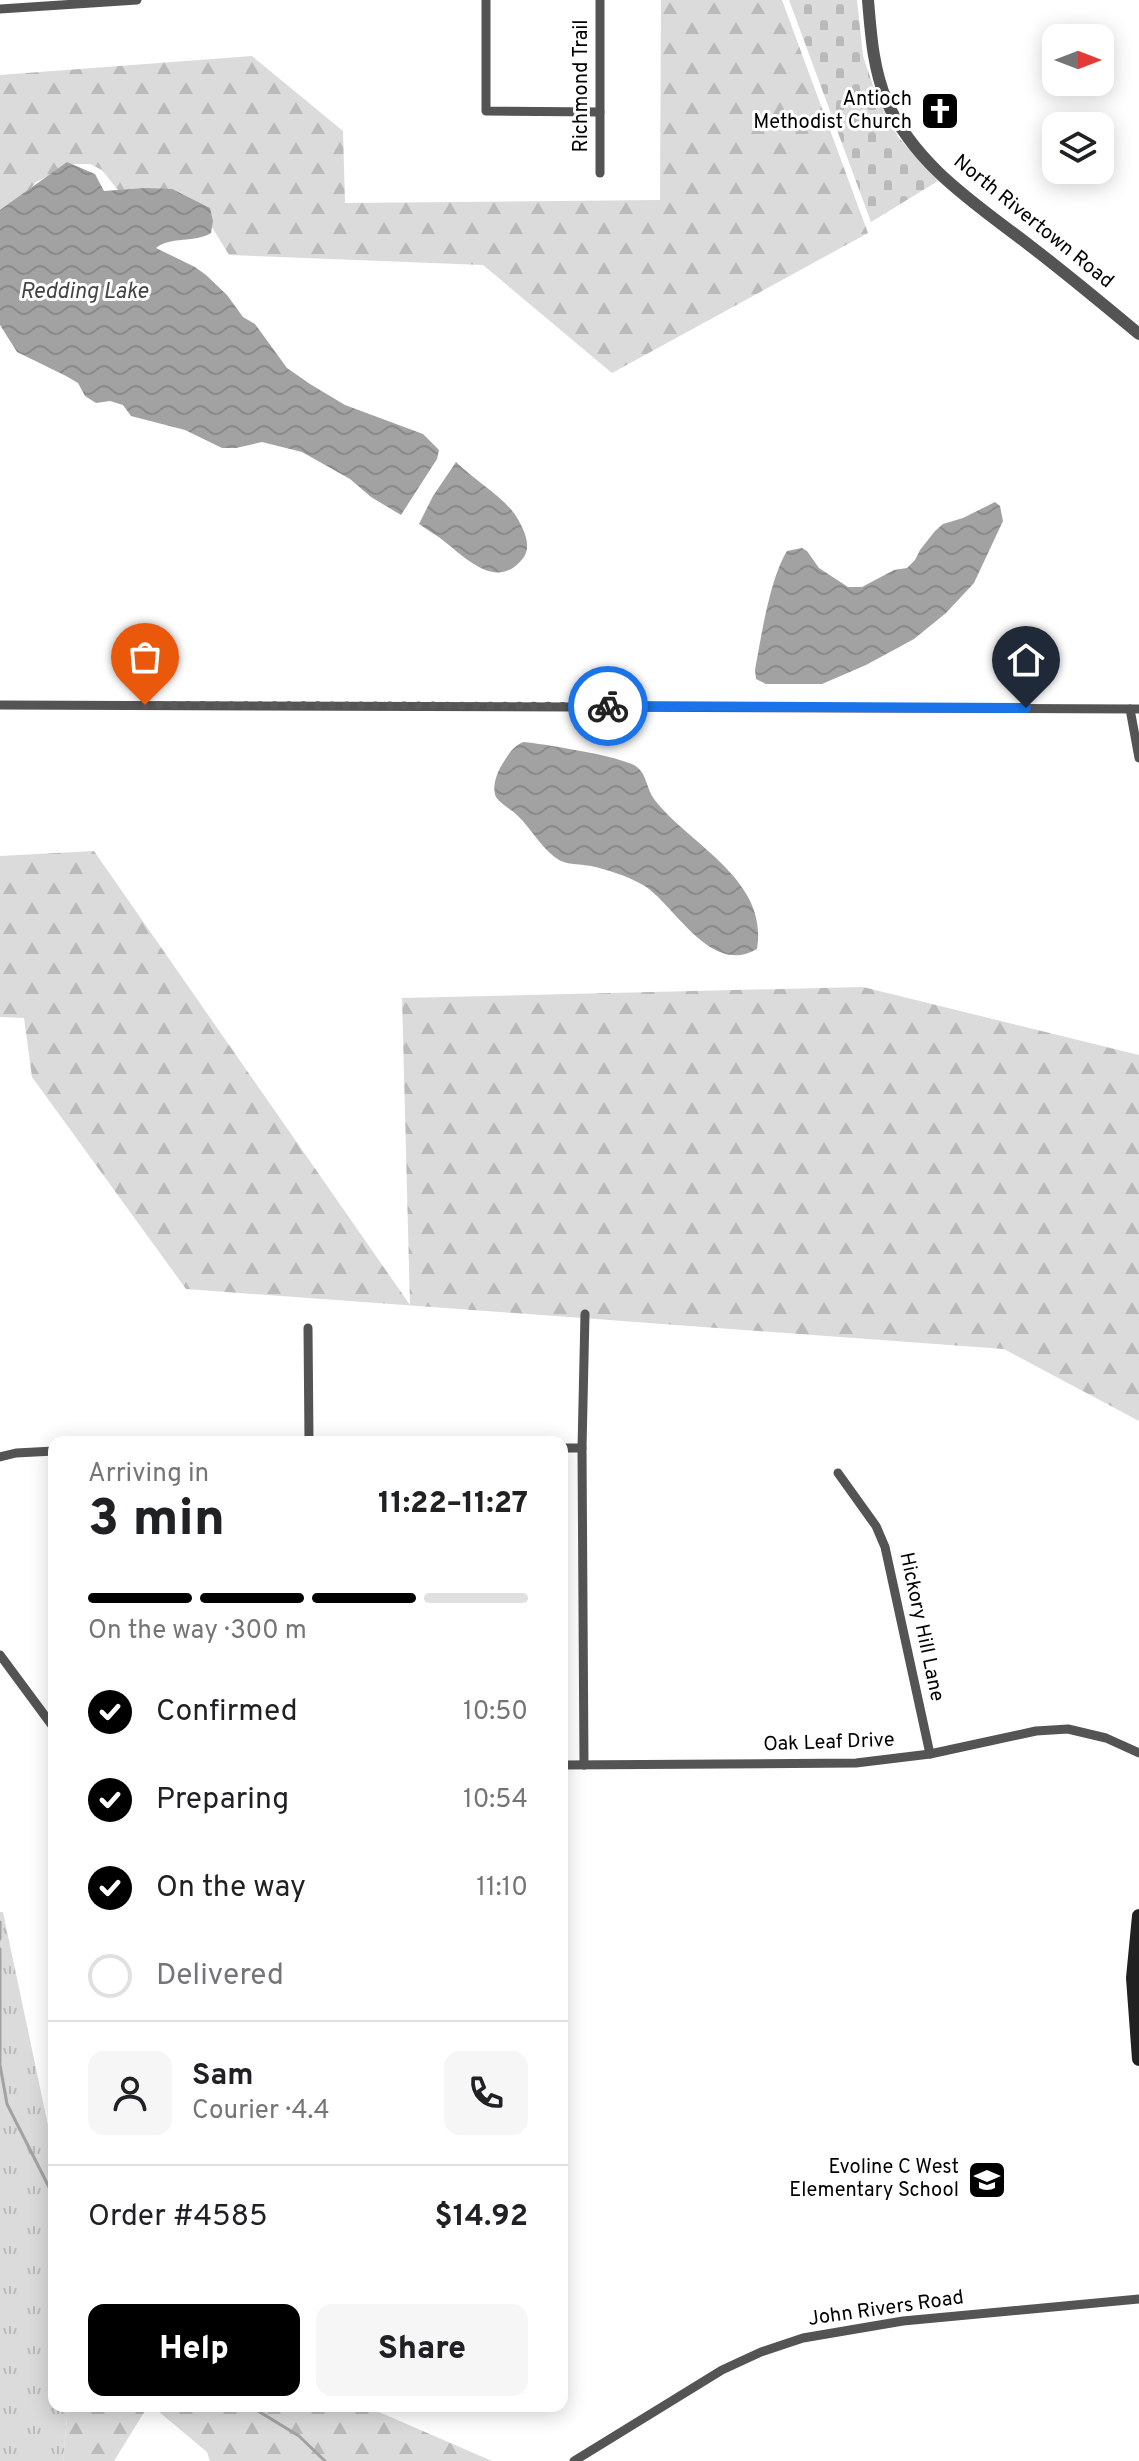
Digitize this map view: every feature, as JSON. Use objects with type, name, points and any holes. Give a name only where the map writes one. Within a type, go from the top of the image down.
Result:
[{"type":"main road","points":[[1139,1916],[1133,1978],[1139,2059]]},
{"type":"street","points":[[0,9],[137,0]]},
{"type":"street","points":[[486,0],[486,111],[600,112]]},
{"type":"street","name":"Richmond Trail","points":[[600,0],[600,173]]},
{"type":"street","name":"North Rivertown Road","points":[[868,0],[872,55],[879,79],[888,104],[922,155],[976,206],[1139,334]]},
{"type":"street","points":[[0,705],[1134,709],[1139,758]]},
{"type":"street","points":[[584,1765],[582,1448],[585,1314]]},
{"type":"street","points":[[308,1328],[309,1436]]},
{"type":"street","points":[[568,1448],[582,1448]]},
{"type":"street","points":[[0,1457],[48,1451]]},
{"type":"street","name":"Hickory Hill Lane","points":[[838,1473],[876,1526],[885,1547],[930,1754]]},
{"type":"street","points":[[0,1655],[48,1720]]},
{"type":"street","name":"Oak Leaf Drive","points":[[568,1765],[856,1763],[930,1754],[1036,1731],[1068,1729],[1106,1738],[1139,1753]]},
{"type":"street","name":"John Rivers Road","points":[[574,2461],[722,2370],[761,2352],[803,2338],[903,2321],[1139,2299]]},
{"type":"green space","points":[[661,0],[782,0],[868,233],[612,373],[483,265],[229,255],[199,206],[121,194],[102,170],[90,164],[72,164],[36,182],[0,227],[0,75],[252,56],[343,131],[345,203],[660,200]]},
{"type":"green space","points":[[789,0],[857,0],[863,56],[877,97],[898,137],[938,181],[871,222]]},
{"type":"green space","points":[[94,851],[410,1305],[402,998],[863,987],[1139,1055],[1139,1421],[1004,1349],[186,1289],[32,1077],[24,1018],[0,1017],[0,856]]},
{"type":"green space","points":[[0,1912],[3,1912],[48,2126],[48,2412],[67,2412],[63,2461],[0,2461]]},
{"type":"green space","points":[[67,2412],[144,2412],[114,2461],[63,2461]]},
{"type":"green space","points":[[159,2412],[379,2412],[492,2461],[210,2461],[207,2452]]},
{"type":"water","name":"Redding Lake","points":[[67,162],[95,174],[104,191],[172,189],[210,208],[213,221],[211,233],[156,248],[206,275],[227,295],[243,317],[255,324],[287,368],[345,405],[423,434],[439,450],[437,459],[401,515],[371,497],[350,479],[302,452],[262,442],[222,448],[185,430],[131,416],[123,405],[110,401],[96,403],[85,396],[78,383],[17,352],[0,325],[0,210]]},
{"type":"water","points":[[456,462],[504,502],[526,536],[524,557],[504,572],[483,569],[419,524]]},
{"type":"water","points":[[995,502],[1000,506],[1003,521],[974,583],[946,613],[914,639],[822,684],[766,684],[756,679],[767,609],[787,551],[802,548],[819,568],[848,587],[862,587],[894,570],[907,568],[943,524]]},
{"type":"water","points":[[524,742],[601,755],[637,767],[654,799],[739,883],[751,902],[757,924],[757,949],[740,955],[724,953],[708,946],[643,885],[604,869],[564,862],[550,853],[519,817],[498,800],[495,793],[500,768],[513,749]]},
{"type":"waterway","points":[[0,1922],[0,1939]]},
{"type":"waterway","points":[[0,1949],[0,2063]]},
{"type":"waterway","points":[[0,2065],[7,2104],[48,2185]]},
{"type":"waterway","points":[[260,2412],[299,2436],[325,2461]]},
{"type":"way so far","points":[[145,705],[608,706]]},
{"type":"place","name":"Antioch Methodist Church","points":[[940,111]]},
{"type":"place","name":"Evoline C West Elementary School","points":[[987,2180]]},
{"type":"route","points":[[608,706],[1026,708]]}]
